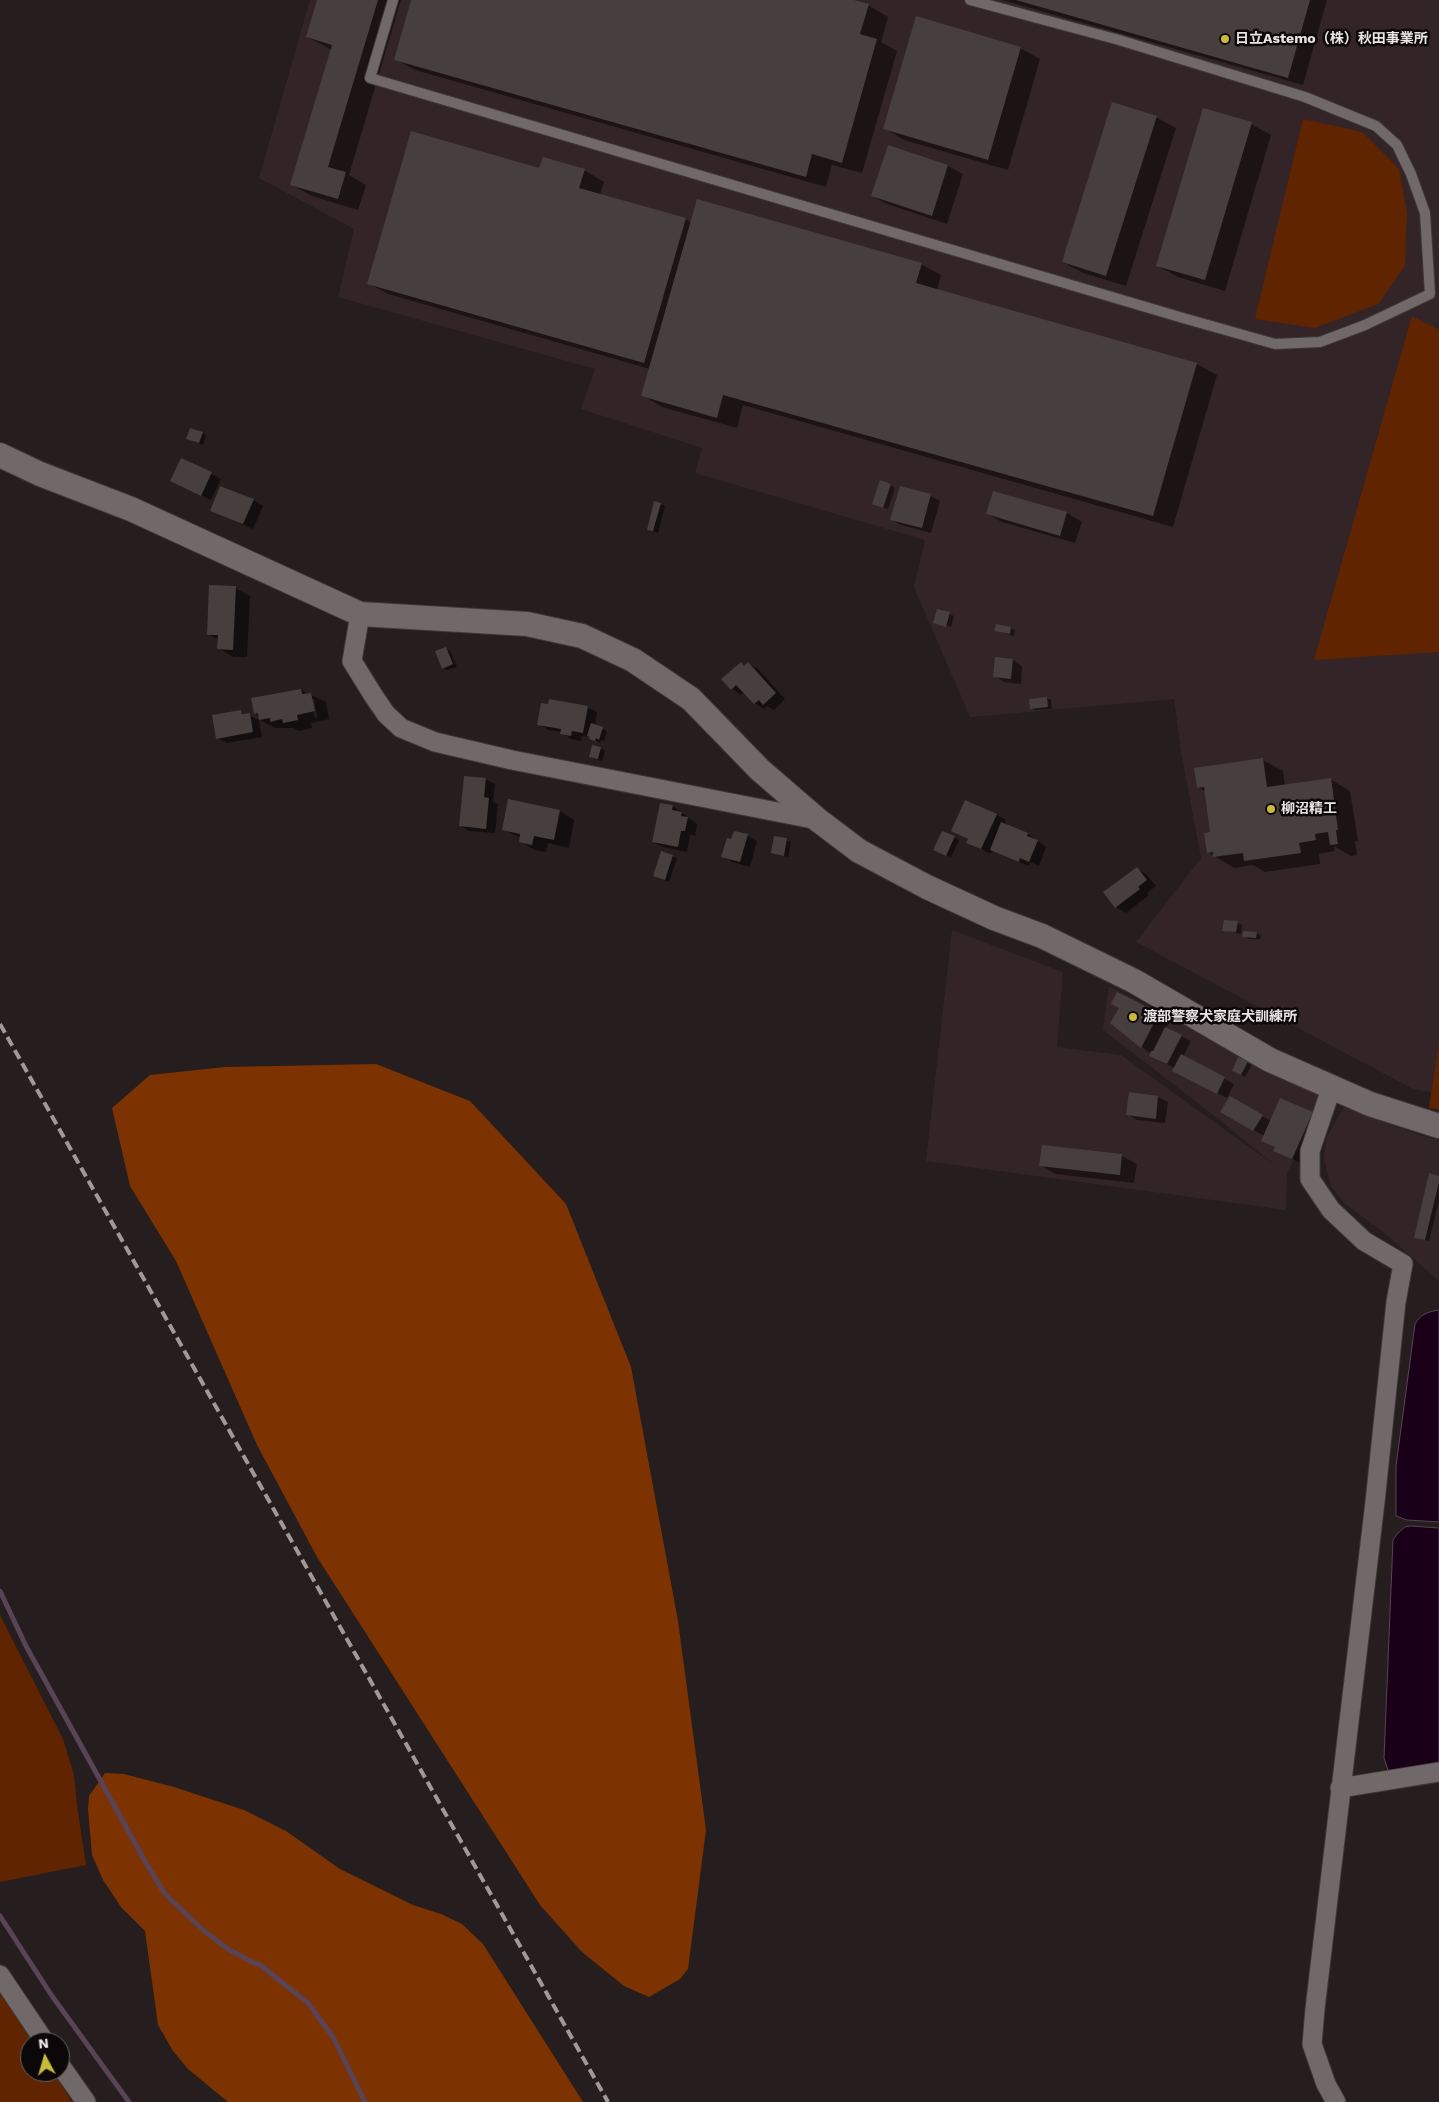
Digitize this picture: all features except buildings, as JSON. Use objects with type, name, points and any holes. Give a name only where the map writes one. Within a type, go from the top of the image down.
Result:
[{"type":"street","points":[[0,455],[40,474],[131,509],[360,614],[527,624],[582,636],[633,660],[691,700],[760,770],[818,820],[859,851],[927,887],[994,918],[1042,936],[1134,981],[1270,1060],[1370,1104],[1439,1126]]},
{"type":"street","points":[[360,614],[352,661],[382,708],[401,728],[435,742],[502,758],[818,820]]},
{"type":"street","points":[[1332,1086],[1310,1151],[1310,1179],[1331,1210],[1364,1241],[1403,1264],[1396,1302],[1312,2044],[1326,2084],[1336,2102]]},
{"type":"street","points":[[1340,1788],[1439,1772]]},
{"type":"street","points":[[0,1975],[38,2032]]},
{"type":"street","points":[[70,2079],[86,2102]]},
{"type":"lane","points":[[393,0],[370,78],[1183,318],[1275,344],[1320,342],[1435,296],[1425,213],[1411,174],[1396,145],[1376,126],[1305,97],[1119,40],[970,0]]},
{"type":"shaded area","points":[[310,0],[1439,0],[1439,1094],[1413,1089],[1136,942],[1201,858],[1181,752],[1174,699],[970,717],[914,587],[925,540],[695,473],[702,448],[581,409],[595,369],[338,297],[354,229],[259,178]]},
{"type":"shaded area","points":[[1303,119],[1362,132],[1399,169],[1407,213],[1405,266],[1378,304],[1315,328],[1255,319]]},
{"type":"shaded area","points":[[1412,316],[1439,330],[1439,652],[1314,660]]},
{"type":"shaded area","points":[[952,930],[1063,972],[1057,1047],[1121,1055],[1277,1167],[1103,1030],[1109,986],[1322,1094],[1312,1121],[1287,1174],[1286,1210],[926,1161]]},
{"type":"shaded area","points":[[1439,1042],[1439,1110],[1429,1108]]},
{"type":"shaded area","points":[[376,1064],[470,1101],[566,1204],[631,1367],[678,1621],[706,1830],[688,1969],[680,1979],[649,1997],[624,1986],[582,1952],[540,1905],[317,1557],[257,1445],[176,1261],[130,1186],[112,1108],[150,1075],[225,1067]]},
{"type":"shaded area","points":[[1344,1107],[1419,1135],[1439,1140],[1439,1281],[1383,1232],[1344,1203],[1331,1186],[1324,1160],[1326,1138]]},
{"type":"shaded area","points":[[1439,1310],[1439,1522],[1407,1520],[1396,1516],[1396,1466],[1415,1324],[1425,1314]]},
{"type":"shaded area","points":[[1405,1527],[1439,1528],[1439,1762],[1399,1773],[1388,1770],[1384,1758],[1393,1540]]},
{"type":"shaded area","points":[[0,1615],[63,1739],[74,1775],[86,1865],[0,1882]]},
{"type":"shaded area","points":[[105,1773],[124,1774],[174,1787],[244,1810],[286,1831],[340,1869],[413,1905],[441,1914],[462,1924],[483,1944],[583,2102],[228,2102],[188,2069],[173,2051],[158,2025],[145,1931],[121,1907],[103,1880],[92,1855],[88,1809],[89,1796]]},
{"type":"shaded area","points":[[0,1987],[28,2032],[20,2032],[20,2082],[59,2082],[72,2102],[0,2102]]},
{"type":"waterway","points":[[0,1591],[26,1646],[165,1894],[204,1931],[228,1949],[259,1964],[308,2003],[333,2037],[365,2102]]},
{"type":"waterway","points":[[0,1916],[52,1996],[129,2102]]},
{"type":"railway","points":[[0,1024],[608,2102]]},
{"type":"place","name":"日立Astemo（株）秋田事業所","points":[[1225,39]]},
{"type":"place","name":"柳沼精工","points":[[1271,809]]},
{"type":"place","name":"渡部警察犬家庭犬訓練所","points":[[1133,1017]]}]
